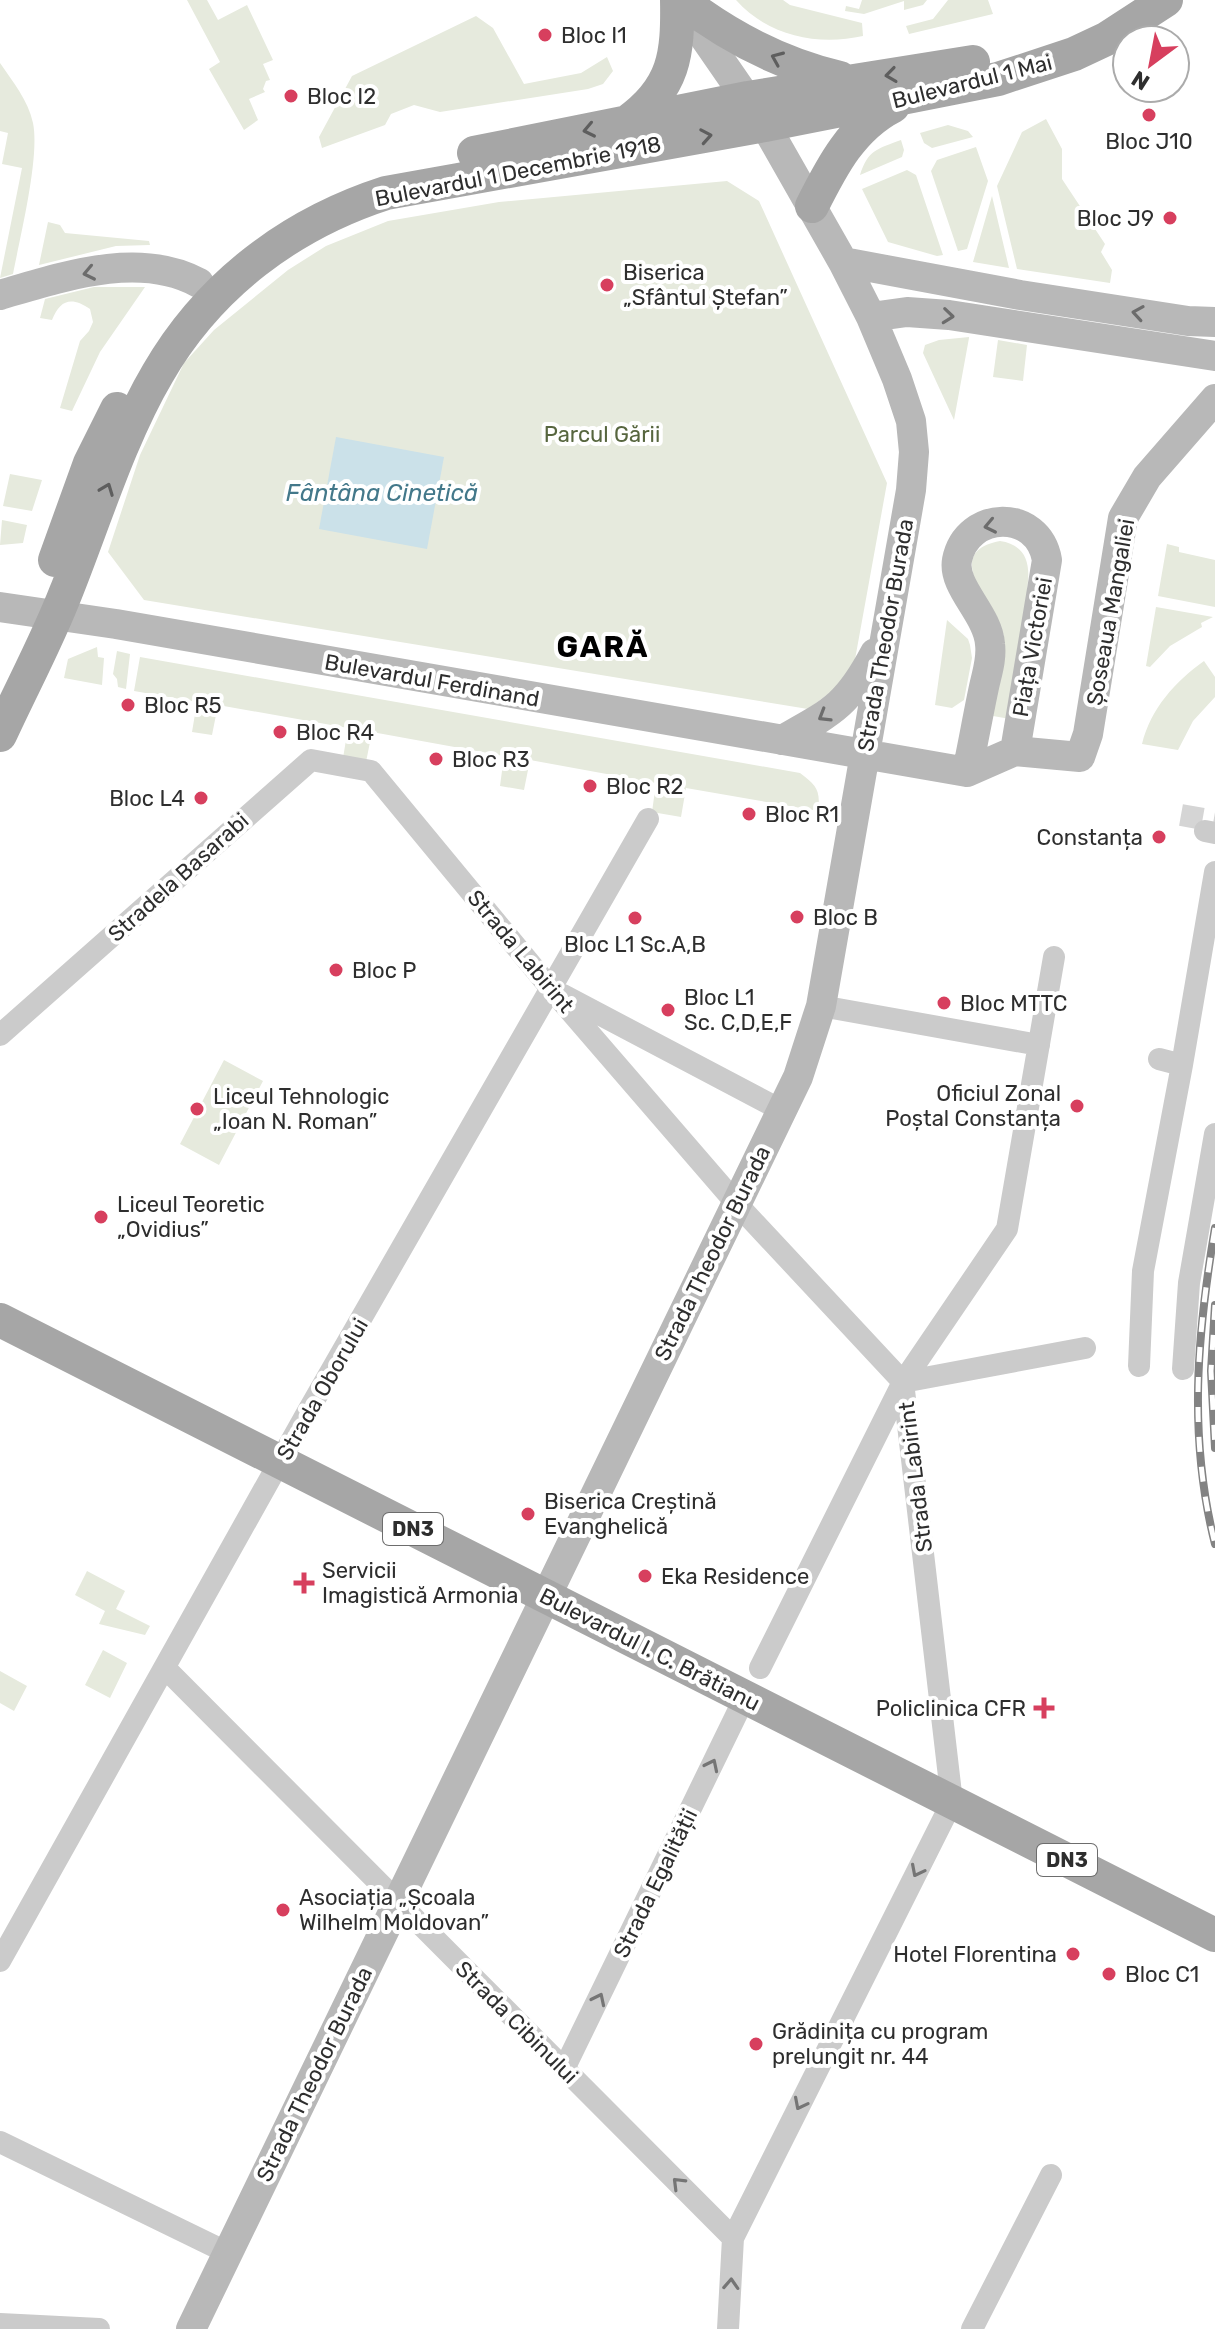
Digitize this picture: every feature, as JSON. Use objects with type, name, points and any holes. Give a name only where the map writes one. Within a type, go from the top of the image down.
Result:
[{"type":"main road","points":[[679,0],[761,52],[813,71],[852,80]]},
{"type":"main road","points":[[627,122],[655,98],[670,71],[678,43],[679,0]]},
{"type":"main road","name":"Bulevardul 1 Mai","points":[[756,112],[852,80],[986,60],[1026,49],[1094,22],[1129,0]]},
{"type":"main road","name":"Bulevardul 1 Mai","points":[[756,112],[913,97],[998,79],[1074,54],[1132,23],[1166,0]]},
{"type":"main road","points":[[812,206],[831,169],[865,124],[891,106],[913,97]]},
{"type":"main road","name":"Bulevardul 1 Decembrie 1918","points":[[0,698],[46,614],[90,463],[138,367],[199,283],[269,229],[336,188],[355,180],[627,122],[756,112]]},
{"type":"main road","name":"Bulevardul 1 Decembrie 1918","points":[[0,735],[46,614],[157,374],[183,335],[217,295],[279,242],[348,205],[386,193],[756,112]]},
{"type":"main road","name":"Bulevardul I. C. Brătianu","points":[[0,1320],[546,1596],[752,1683],[952,1802],[1215,1935]]},
{"type":"street","name":"Strada Theodor Burada","points":[[191,2329],[781,1110],[807,1053],[821,1006],[911,490],[914,439],[903,393],[871,317],[843,262],[756,112],[679,0]]},
{"type":"street","points":[[843,262],[1020,295],[1188,321],[1215,322]]},
{"type":"street","points":[[0,295],[98,270],[141,267],[167,270],[199,283]]},
{"type":"street","points":[[871,317],[907,312],[949,315],[1215,356]]},
{"type":"street","name":"Șoseaua Mangaliei","points":[[1015,751],[1080,757],[1088,734],[1123,518],[1147,477],[1215,399]]},
{"type":"street","name":"Piața Victoriei","points":[[967,772],[991,645],[985,622],[963,585],[956,565],[969,535],[993,523],[1017,523],[1031,530],[1043,544],[1047,560],[1015,751]]},
{"type":"street","name":"Bulevardul Ferdinand","points":[[0,607],[116,624],[967,772]]},
{"type":"street","points":[[782,740],[828,715],[841,704],[860,679],[885,634]]},
{"type":"street","points":[[967,772],[1015,751]]},
{"type":"street","name":"Stradela Basarabi","points":[[0,1035],[311,760],[371,771]]},
{"type":"street","name":"Strada Labirint","points":[[371,771],[552,990],[736,1203],[903,1382],[952,1802]]},
{"type":"street","name":"Strada Oborului","points":[[0,1961],[280,1461],[648,819]]},
{"type":"street","points":[[1139,1366],[1143,1271],[1215,872]]},
{"type":"street","points":[[821,1006],[1039,1045],[1054,957]]},
{"type":"street","points":[[552,990],[781,1110]]},
{"type":"street","name":"Strada Egalității","points":[[564,2069],[903,1382],[1007,1229],[1039,1045]]},
{"type":"street","points":[[1159,1059],[1182,1065]]},
{"type":"street","points":[[1183,1369],[1189,1283],[1215,1134]]},
{"type":"street","points":[[903,1382],[1085,1348]]},
{"type":"street","name":"Strada Cibinului","points":[[166,1669],[733,2238]]},
{"type":"street","points":[[728,2329],[733,2238],[952,1802]]},
{"type":"street","points":[[0,2142],[228,2253]]},
{"type":"street","points":[[972,2329],[1051,2175]]},
{"type":"street","points":[[0,2324],[99,2329]]},
{"type":"green space","points":[[187,0],[207,0],[218,20],[247,5],[273,60],[263,64],[270,80],[266,81],[265,92],[249,99],[258,120],[244,130],[209,69],[220,62]]},
{"type":"green space","points":[[736,0],[783,0],[790,5],[862,23],[863,36],[828,40],[794,35],[763,22]]},
{"type":"green space","points":[[862,0],[927,0],[923,5],[904,10],[904,1],[864,14],[845,11],[846,6],[859,9]]},
{"type":"green space","points":[[948,0],[988,0],[993,14],[909,34],[906,26],[933,19]]},
{"type":"green space","points":[[476,16],[493,28],[524,84],[581,73],[607,57],[613,71],[603,84],[588,89],[440,112],[414,105],[391,114],[385,125],[322,148],[319,137],[352,76]]},
{"type":"green space","points":[[0,63],[28,107],[33,123],[34,156],[13,274],[0,278],[22,168],[2,164],[8,133],[0,131]]},
{"type":"green space","points":[[1046,119],[1062,149],[1062,179],[1105,244],[1101,252],[1112,270],[1110,283],[1017,269],[997,186],[1022,132]]},
{"type":"green space","points":[[948,125],[968,131],[973,137],[932,148],[924,143],[920,133]]},
{"type":"green space","points":[[901,140],[904,150],[902,157],[860,175],[866,160],[874,152]]},
{"type":"green space","points":[[976,147],[988,181],[967,249],[958,251],[931,171],[937,160]]},
{"type":"green space","points":[[907,170],[916,175],[943,255],[888,242],[862,189]]},
{"type":"green space","name":"Parcul Gării","points":[[727,181],[759,201],[887,483],[852,676],[808,709],[144,600],[108,552],[140,455],[184,363],[214,330],[288,270],[326,246],[388,221],[499,202]]},
{"type":"green space","points":[[992,196],[1009,268],[973,262]]},
{"type":"green space","points":[[48,222],[60,225],[65,233],[149,241],[150,245],[116,246],[39,265]]},
{"type":"green space","points":[[94,287],[145,287],[100,352],[72,411],[60,408],[80,341],[93,322],[90,309],[72,301],[63,304],[52,320],[40,318],[45,299]]},
{"type":"green space","points":[[969,337],[954,420],[923,353],[925,345],[939,340]]},
{"type":"green space","points":[[998,340],[1027,345],[1023,381],[993,377]]},
{"type":"green space","points":[[10,474],[42,480],[32,511],[3,506]]},
{"type":"green space","points":[[2,520],[27,525],[23,543],[0,545]]},
{"type":"green space","points":[[1000,541],[1016,547],[1025,558],[1027,589],[1031,592],[1010,719],[993,716],[1004,636],[972,568],[974,556],[982,547]]},
{"type":"green space","points":[[1167,544],[1179,547],[1179,552],[1215,560],[1215,607],[1158,596]]},
{"type":"green space","points":[[1156,607],[1213,617],[1170,646],[1150,667],[1146,666]]},
{"type":"green space","points":[[947,620],[968,639],[972,658],[964,700],[952,708],[935,705]]},
{"type":"green space","points":[[97,647],[98,657],[104,658],[102,685],[64,678],[68,659]]},
{"type":"green space","points":[[117,651],[130,654],[126,689],[118,687],[113,674]]},
{"type":"green space","points":[[140,657],[800,773],[816,789],[818,811],[686,788],[681,817],[652,812],[656,783],[530,760],[524,790],[500,786],[504,756],[372,732],[366,762],[343,758],[348,728],[218,705],[212,735],[192,732],[197,702],[134,691]]},
{"type":"green space","points":[[1204,661],[1215,677],[1215,697],[1193,721],[1178,750],[1142,744],[1158,707],[1183,678]]},
{"type":"green space","points":[[224,1060],[263,1081],[219,1165],[180,1144]]},
{"type":"green space","points":[[87,1571],[125,1591],[116,1609],[150,1626],[145,1635],[99,1624],[105,1611],[75,1595]]},
{"type":"green space","points":[[103,1650],[127,1663],[110,1698],[85,1685]]},
{"type":"green space","points":[[0,1671],[27,1686],[14,1711],[0,1703]]},
{"type":"water","name":"Fântâna Cinetică","points":[[336,437],[444,457],[427,549],[319,529]]},
{"type":"tunnel","points":[[1181,815],[1215,821]]},
{"type":"railway","points":[[1215,1228],[1204,1307],[1198,1386],[1201,1465],[1215,1544]]},
{"type":"railway","points":[[1215,1305],[1211,1371],[1215,1448]]},
{"type":"place","name":"Bloc I1","points":[[545,35]]},
{"type":"place","name":"Bloc I2","points":[[291,96]]},
{"type":"place","name":"Bloc J10","points":[[1149,115]]},
{"type":"place","name":"Bloc J9","points":[[1170,218]]},
{"type":"place","name":"Biserica „Sfântul Ștefan”","points":[[607,285]]},
{"type":"place","name":"Bloc R5","points":[[128,705]]},
{"type":"place","name":"Bloc R4","points":[[280,732]]},
{"type":"place","name":"Bloc R3","points":[[436,759]]},
{"type":"place","name":"Bloc R2","points":[[590,786]]},
{"type":"place","name":"Bloc L4","points":[[201,798]]},
{"type":"place","name":"Bloc R1","points":[[749,814]]},
{"type":"place","name":"Constanța","points":[[1159,837]]},
{"type":"place","name":"Bloc B","points":[[797,917]]},
{"type":"place","name":"Bloc L1 Sc.A,B","points":[[635,918]]},
{"type":"place","name":"Bloc P","points":[[336,970]]},
{"type":"place","name":"Bloc MTTC","points":[[944,1003]]},
{"type":"place","name":"Bloc L1 Sc. C,D,E,F","points":[[668,1010]]},
{"type":"place","name":"Oficiul Zonal Poștal Constanța","points":[[1077,1106]]},
{"type":"place","name":"Liceul Tehnologic „Ioan N. Roman”","points":[[197,1109]]},
{"type":"place","name":"Liceul Teoretic „Ovidius”","points":[[101,1217]]},
{"type":"place","name":"Biserica Creștină Evanghelică","points":[[528,1514]]},
{"type":"place","name":"Eka Residence","points":[[645,1576]]},
{"type":"place","name":"Servicii Imagistică Armonia","points":[[304,1583]]},
{"type":"place","name":"Policlinica CFR","points":[[1044,1708]]},
{"type":"place","name":"Asociația „Școala Wilhelm Moldovan”","points":[[283,1910]]},
{"type":"place","name":"Hotel Florentina","points":[[1073,1954]]},
{"type":"place","name":"Bloc C1","points":[[1109,1974]]},
{"type":"place","name":"Grădinița cu program prelungit nr. 44","points":[[756,2044]]},
{"type":"district","name":"GARĂ","points":[[603,647]]}]
